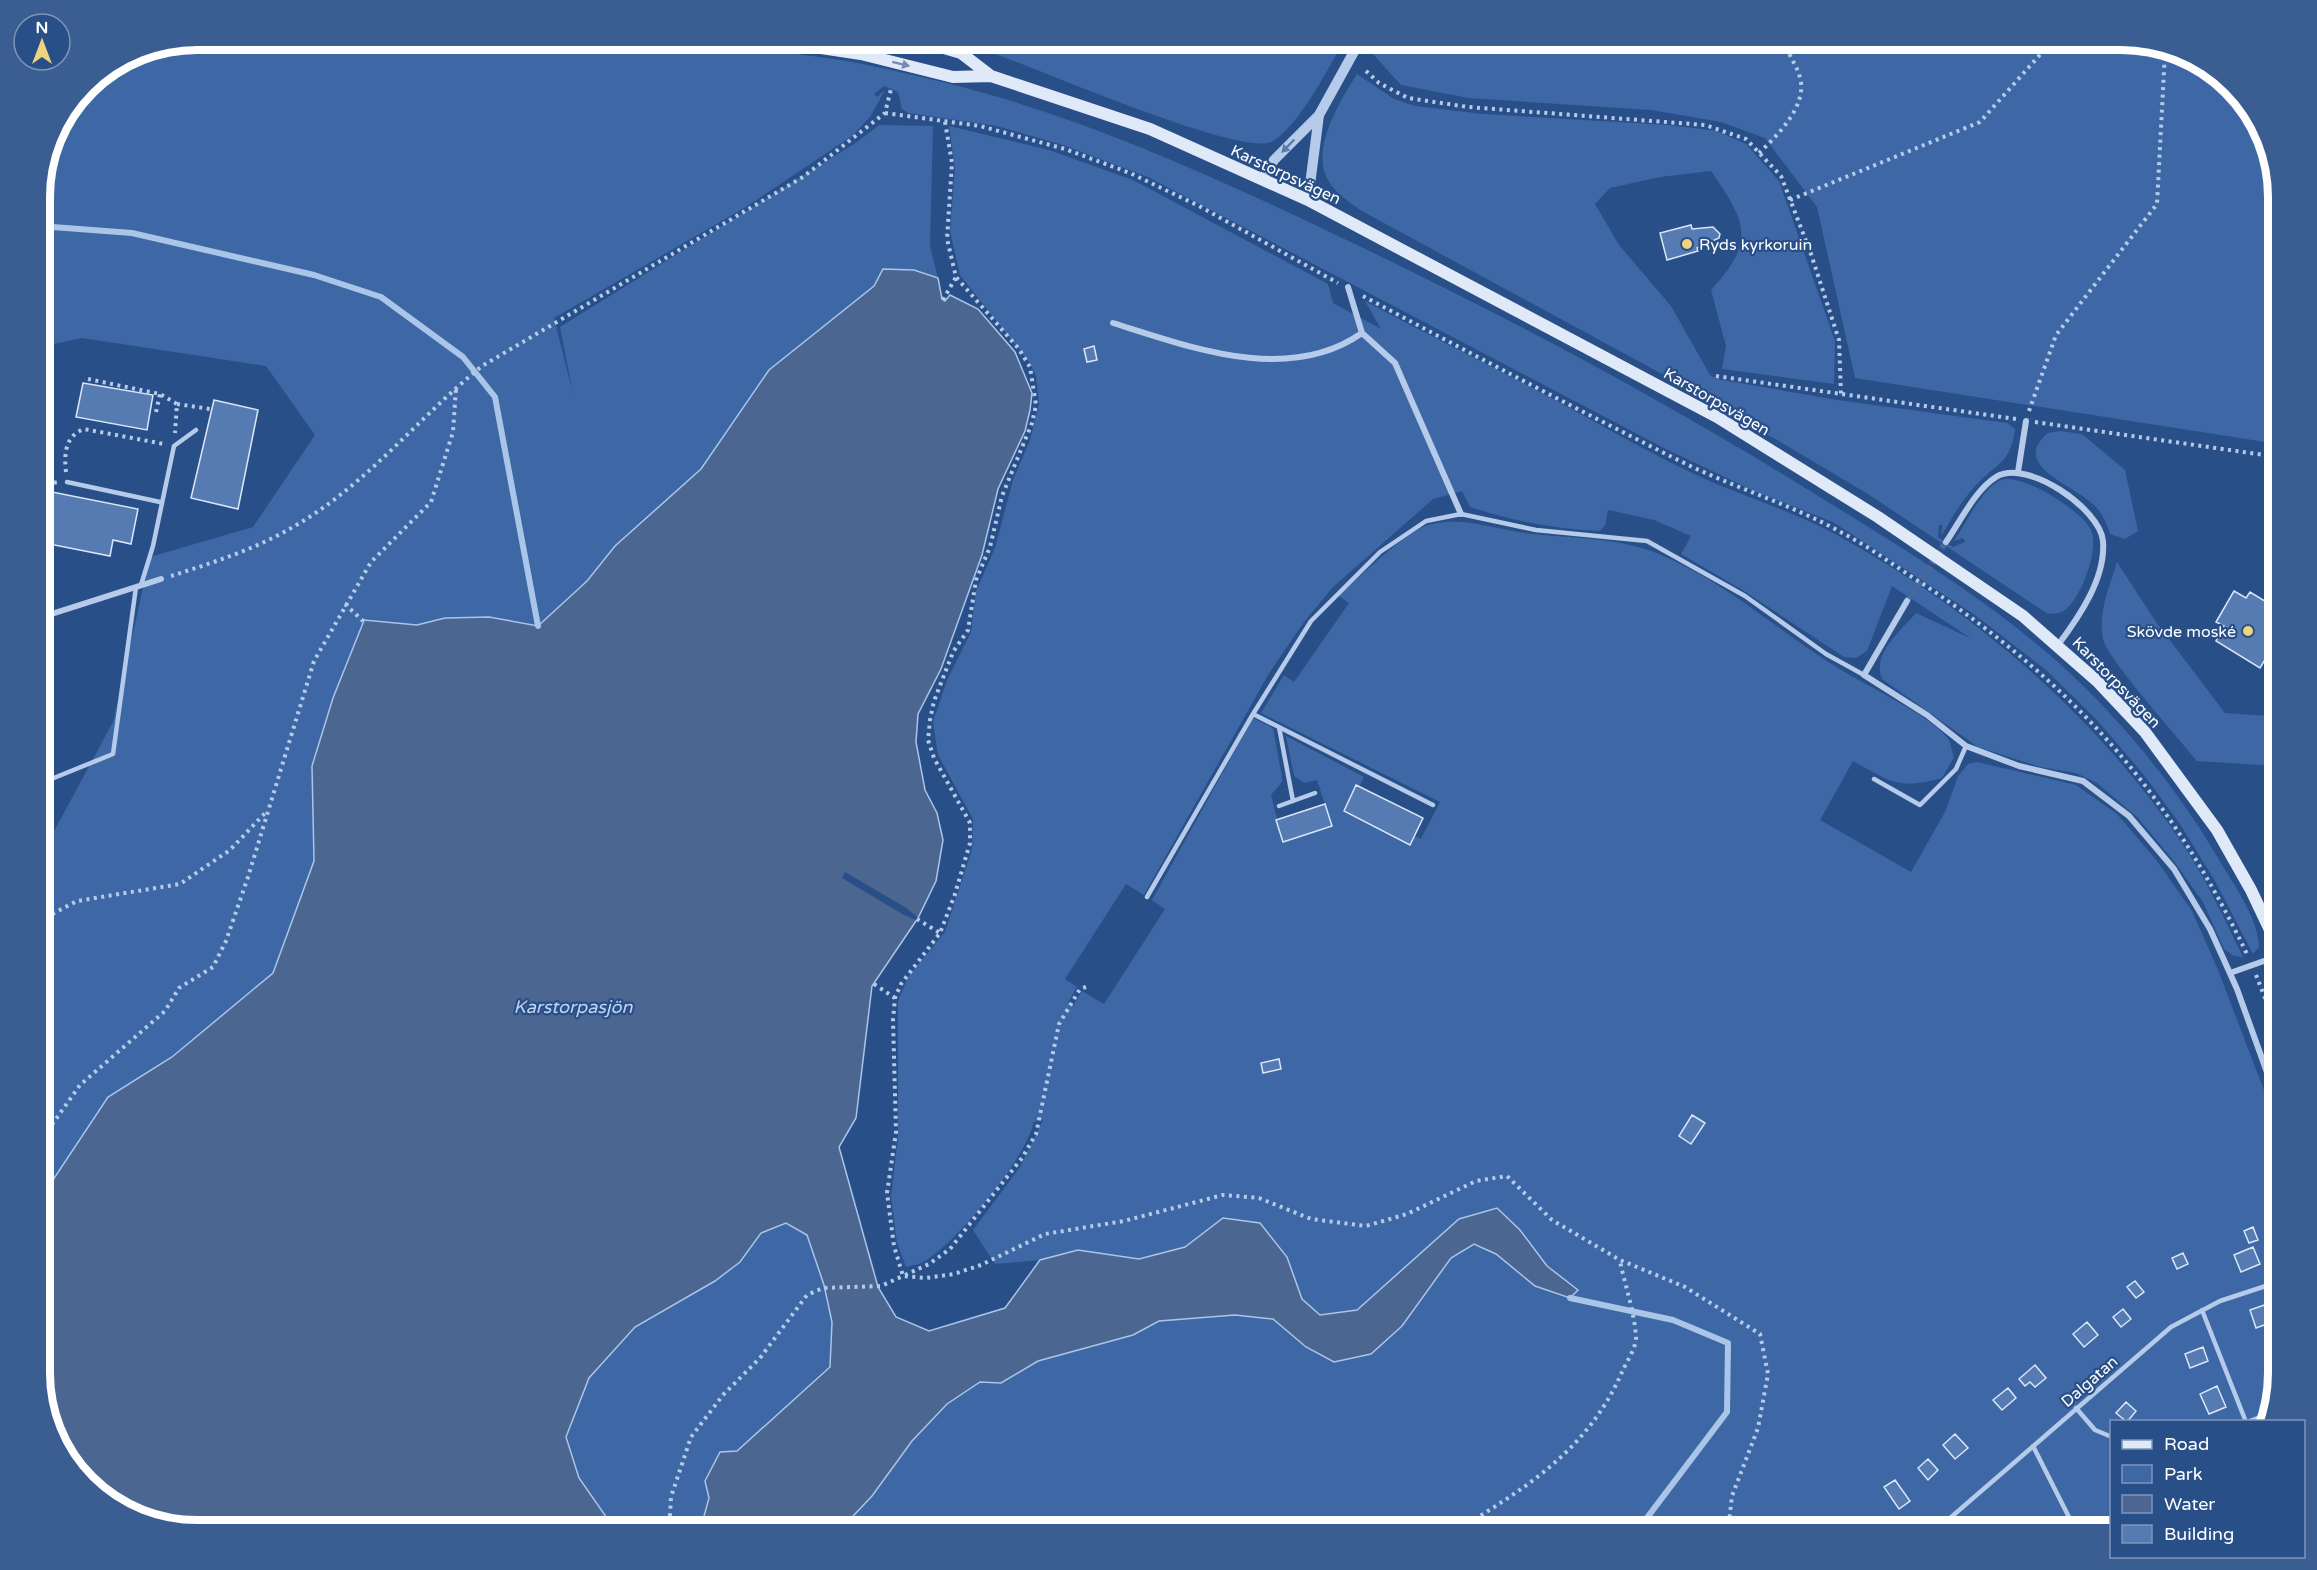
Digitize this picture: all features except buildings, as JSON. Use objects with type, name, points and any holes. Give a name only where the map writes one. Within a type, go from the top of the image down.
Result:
[{"type":"main road","name":"Karstorpsvägen","points":[[832,50],[861,54],[953,77],[991,76]]},
{"type":"main road","name":"Karstorpsvägen","points":[[949,50],[961,53],[991,76],[1150,129],[1308,200],[1717,417],[1878,517],[2006,604],[2058,645],[2129,715],[2174,770],[2231,854],[2268,927]]},
{"type":"street","points":[[1262,180],[1274,160],[1319,115],[1355,49]]},
{"type":"street","points":[[1308,200],[1319,115]]},
{"type":"street","points":[[1348,287],[1362,333],[1395,363],[1461,514]]},
{"type":"street","points":[[1113,323],[1214,354],[1252,359],[1302,355],[1341,347],[1362,333]]},
{"type":"street","points":[[2018,472],[2026,421]]},
{"type":"street","points":[[1946,542],[1985,486],[2004,473],[2018,472],[2038,478],[2078,503],[2089,513],[2101,532],[2103,554],[2093,588],[2081,612],[2058,645]]},
{"type":"street","points":[[50,614],[161,579]]},
{"type":"street","points":[[1907,601],[1864,675],[1927,715],[1966,746],[2019,766],[2083,781],[2129,816],[2174,869],[2210,928],[2230,973],[2268,1076]]},
{"type":"street","points":[[2230,973],[2268,960]]},
{"type":"lane","points":[[50,780],[113,754],[139,586],[153,546],[160,502],[174,446],[196,430]]},
{"type":"lane","points":[[67,482],[160,502]]},
{"type":"lane","points":[[1147,897],[1252,714],[1311,621],[1359,571],[1387,547],[1426,521],[1461,514],[1536,530],[1647,541],[1745,596],[1826,654],[1864,675]]},
{"type":"lane","points":[[1252,714],[1433,805]]},
{"type":"lane","points":[[1279,727],[1293,801]]},
{"type":"lane","points":[[1874,779],[1920,805],[1956,769],[1966,746]]},
{"type":"lane","points":[[1279,806],[1316,793]]},
{"type":"lane","name":"Dalgatan","points":[[1948,1520],[2171,1326],[2220,1301],[2268,1285]]},
{"type":"lane","points":[[2202,1310],[2245,1420]]},
{"type":"lane","points":[[2076,1408],[2095,1430],[2110,1436]]},
{"type":"lane","points":[[2032,1446],[2070,1520]]},
{"type":"path","points":[[1759,153],[1779,134],[1801,90],[1801,78],[1788,49]]},
{"type":"path","points":[[1790,200],[1980,122],[2045,49]]},
{"type":"path","points":[[2026,421],[2056,335],[2157,204],[2164,57]]},
{"type":"path","points":[[1365,71],[1379,83],[1408,98],[1468,107],[1705,125],[1746,139],[1781,176],[1790,200],[1839,340],[1841,394]]},
{"type":"path","points":[[161,579],[258,546],[299,524],[374,466],[456,387],[482,366],[803,177],[885,113],[891,89]]},
{"type":"path","points":[[885,113],[980,126],[1054,146],[1130,173],[1199,206],[1348,287],[1683,462],[1846,534],[1961,610],[2033,665],[2091,720],[2135,771],[2178,828],[2207,874],[2253,965],[2268,1005]]},
{"type":"path","points":[[903,1276],[890,1227],[887,1193],[896,1132],[892,1020],[895,998],[901,984],[940,933],[965,864],[970,823],[934,758],[928,740],[930,720],[934,701],[953,652],[968,630],[976,580],[990,548],[1002,496],[1032,423],[1036,405],[1030,367],[1008,334],[956,277],[947,238],[952,163],[945,122]]},
{"type":"path","points":[[943,300],[956,277]]},
{"type":"path","points":[[1716,376],[2268,456]]},
{"type":"path","points":[[88,380],[160,394],[177,404],[210,409]]},
{"type":"path","points":[[50,1127],[80,1085],[165,1011],[179,988],[213,967],[226,941],[314,661],[371,562],[431,502],[453,432],[456,387]]},
{"type":"path","points":[[156,412],[160,394]]},
{"type":"path","points":[[176,422],[177,404]]},
{"type":"path","points":[[50,483],[67,482],[67,445],[74,433],[84,429],[174,446]]},
{"type":"path","points":[[345,604],[363,621]]},
{"type":"path","points":[[50,915],[77,901],[180,884],[231,850],[268,809]]},
{"type":"path","points":[[917,919],[940,933]]},
{"type":"path","points":[[874,984],[895,998]]},
{"type":"path","points":[[670,1520],[671,1497],[691,1437],[723,1395],[766,1350],[807,1295],[823,1288],[881,1286],[929,1264],[950,1249],[1022,1158],[1036,1134],[1059,1024],[1080,989],[1086,987]]},
{"type":"path","points":[[903,1276],[926,1278],[954,1274],[981,1265],[1045,1234],[1124,1221],[1223,1195],[1259,1198],[1311,1219],[1366,1226],[1407,1214],[1476,1181],[1507,1176],[1552,1220],[1620,1260],[1685,1287],[1760,1334],[1768,1374],[1758,1428],[1732,1496],[1729,1520]]},
{"type":"path","points":[[1473,1520],[1532,1483],[1574,1448],[1615,1389],[1636,1340],[1620,1260]]},
{"type":"green space","points":[[1331,49],[1336,55],[1308,103],[1289,127],[1271,142],[1252,143],[1182,125],[980,50]]},
{"type":"green space","points":[[1376,49],[2120,49],[2140,51],[2177,61],[2202,74],[2231,100],[2243,115],[2260,149],[2268,197],[2268,442],[1855,378],[1817,207],[1765,138],[1721,122],[1651,110],[1468,98],[1401,85],[1373,54]]},
{"type":"green space","points":[[240,50],[740,50],[790,53],[861,64],[993,96],[1093,129],[1191,168],[1453,292],[1630,385],[1802,486],[1977,598],[2043,649],[2073,676],[2094,696],[2152,762],[2203,833],[2244,901],[2258,936],[2259,947],[2253,954],[2215,881],[2180,824],[2144,775],[2097,720],[2046,670],[1975,615],[1833,522],[1754,491],[1664,448],[1148,177],[1063,145],[997,126],[908,113],[902,109],[898,92],[884,86],[874,94],[877,97],[885,90],[870,117],[852,136],[746,207],[554,318],[573,394],[560,327],[857,142],[879,125],[933,126],[930,246],[938,278],[914,270],[883,270],[875,286],[769,370],[701,469],[615,546],[587,581],[538,626],[489,617],[445,618],[417,625],[364,620],[333,698],[312,766],[314,861],[273,973],[172,1057],[108,1097],[50,1184],[50,837],[113,722],[150,557],[253,527],[315,435],[266,366],[82,338],[50,345],[52,168],[61,140],[74,115],[100,86],[115,74],[154,57]]},
{"type":"green space","points":[[1357,74],[1394,99],[1415,106],[1483,114],[1668,125],[1717,131],[1746,144],[1779,181],[1835,341],[1834,384],[1722,369],[1726,346],[1711,290],[1735,258],[1740,245],[1741,232],[1733,205],[1711,171],[1660,177],[1610,188],[1595,204],[1619,245],[1671,306],[1710,375],[1717,379],[1837,400],[2007,423],[2015,429],[2010,450],[2002,462],[1971,491],[1941,536],[1942,525],[1939,525],[1938,537],[1953,547],[1965,542],[1963,538],[1954,541],[1981,498],[2001,480],[2010,479],[2023,482],[2052,496],[2078,515],[2092,533],[2090,564],[2081,588],[2069,607],[2062,612],[2048,614],[1868,494],[1708,399],[1360,210],[1333,188],[1323,166],[1325,139],[1330,124]]},
{"type":"green space","points":[[949,126],[1049,150],[1133,180],[1328,284],[1333,303],[1381,329],[1365,301],[1668,461],[1703,478],[1817,525],[1886,563],[1982,630],[2070,708],[2110,750],[2147,795],[2191,857],[2243,957],[2234,956],[2224,949],[2203,902],[2173,860],[2137,817],[2097,783],[2076,773],[2040,767],[1978,747],[1882,679],[1880,669],[1884,652],[1889,643],[1916,613],[1972,639],[1892,586],[1867,651],[1856,658],[1844,657],[1741,589],[1681,554],[1691,536],[1654,520],[1608,510],[1605,525],[1600,531],[1534,524],[1470,507],[1462,491],[1433,499],[1332,588],[1304,622],[1268,675],[1144,895],[1126,884],[1065,979],[1077,987],[1068,1003],[1073,1006],[1082,991],[1104,1004],[1165,909],[1152,900],[1253,718],[1273,728],[1282,782],[1271,795],[1283,842],[1332,826],[1317,780],[1304,783],[1294,776],[1286,736],[1364,777],[1359,787],[1356,786],[1344,811],[1410,844],[1414,836],[1421,839],[1440,802],[1261,713],[1284,675],[1294,682],[1349,603],[1339,596],[1397,544],[1432,524],[1456,522],[1525,533],[1614,542],[1642,548],[1695,571],[1843,671],[1916,712],[1949,740],[1954,757],[1942,778],[1927,782],[1895,782],[1853,761],[1820,820],[1911,872],[1945,812],[1958,776],[1968,764],[1977,762],[2076,785],[2117,814],[2157,861],[2192,911],[2218,970],[2268,1101],[2268,1373],[2260,1420],[2110,1420],[2110,1520],[849,1520],[872,1496],[912,1441],[947,1404],[980,1382],[1001,1383],[1038,1361],[1133,1335],[1159,1321],[1235,1315],[1274,1319],[1306,1347],[1334,1362],[1371,1354],[1402,1326],[1451,1258],[1474,1243],[1496,1254],[1535,1286],[1578,1290],[1547,1266],[1520,1230],[1459,1219],[1356,1310],[1320,1315],[1302,1299],[1287,1257],[1223,1218],[1185,1247],[1139,1259],[1078,1250],[1040,1260],[995,1264],[973,1230],[1020,1167],[1043,1120],[1034,1122],[1018,1157],[1005,1177],[957,1234],[926,1261],[906,1267],[897,1243],[891,1197],[898,1136],[898,1001],[908,977],[945,932],[972,849],[973,819],[938,755],[933,722],[947,680],[971,632],[976,591],[995,548],[1013,480],[1030,440],[1039,404],[1036,376],[1030,363],[960,275],[950,231],[955,168]]},
{"type":"green space","points":[[2060,431],[2082,434],[2125,470],[2138,531],[2125,539],[2110,534],[2095,506],[2041,465],[2036,456],[2038,445],[2048,433]]},
{"type":"green space","points":[[2117,562],[2156,622],[2225,713],[2268,716],[2268,765],[2197,761],[2107,649],[2102,629],[2105,600]]},
{"type":"green space","points":[[786,1223],[807,1235],[824,1285],[832,1322],[830,1368],[705,1481],[709,1498],[703,1520],[608,1520],[579,1478],[566,1437],[589,1378],[635,1327],[715,1281],[740,1262],[761,1233]]},
{"type":"water","name":"Karstorpasjön","points":[[883,269],[914,270],[938,278],[942,299],[945,301],[950,295],[978,309],[1015,352],[1032,393],[1025,431],[998,489],[982,555],[941,669],[918,714],[916,742],[925,790],[937,813],[943,840],[936,881],[918,918],[872,986],[856,1118],[839,1147],[878,1287],[896,1317],[929,1331],[1005,1308],[1040,1260],[1078,1250],[1139,1259],[1185,1247],[1223,1218],[1260,1223],[1287,1257],[1302,1299],[1320,1315],[1357,1310],[1459,1219],[1497,1208],[1520,1230],[1547,1266],[1578,1290],[1570,1298],[1535,1286],[1496,1254],[1474,1244],[1451,1258],[1402,1326],[1371,1354],[1334,1362],[1306,1347],[1273,1319],[1235,1315],[1159,1321],[1133,1335],[1038,1361],[1001,1383],[980,1382],[947,1404],[912,1441],[872,1496],[849,1520],[703,1520],[709,1498],[705,1481],[720,1452],[737,1451],[830,1367],[832,1322],[824,1285],[807,1235],[786,1223],[761,1233],[740,1262],[715,1281],[635,1327],[589,1378],[566,1437],[579,1478],[608,1520],[197,1520],[177,1519],[149,1513],[115,1496],[86,1470],[74,1455],[57,1421],[52,1402],[50,1383],[50,1184],[108,1097],[172,1057],[273,973],[314,861],[312,766],[333,698],[364,620],[417,625],[445,618],[489,617],[538,626],[587,581],[615,546],[701,469],[769,370],[874,286]]},
{"type":"pier","points":[[845,872],[908,909],[918,918],[916,920],[904,915],[842,878]]},
{"type":"waterway","points":[[50,227],[132,233],[314,275],[381,297],[463,357],[495,397],[538,626]]},
{"type":"waterway","points":[[1570,1298],[1673,1320],[1728,1343],[1727,1412],[1645,1520]]},
{"type":"tunnel","points":[[1907,601],[1946,542]]},
{"type":"place","name":"Ryds kyrkoruin","points":[[1687,244]]},
{"type":"place","name":"Skövde moské","points":[[2248,631]]}]
